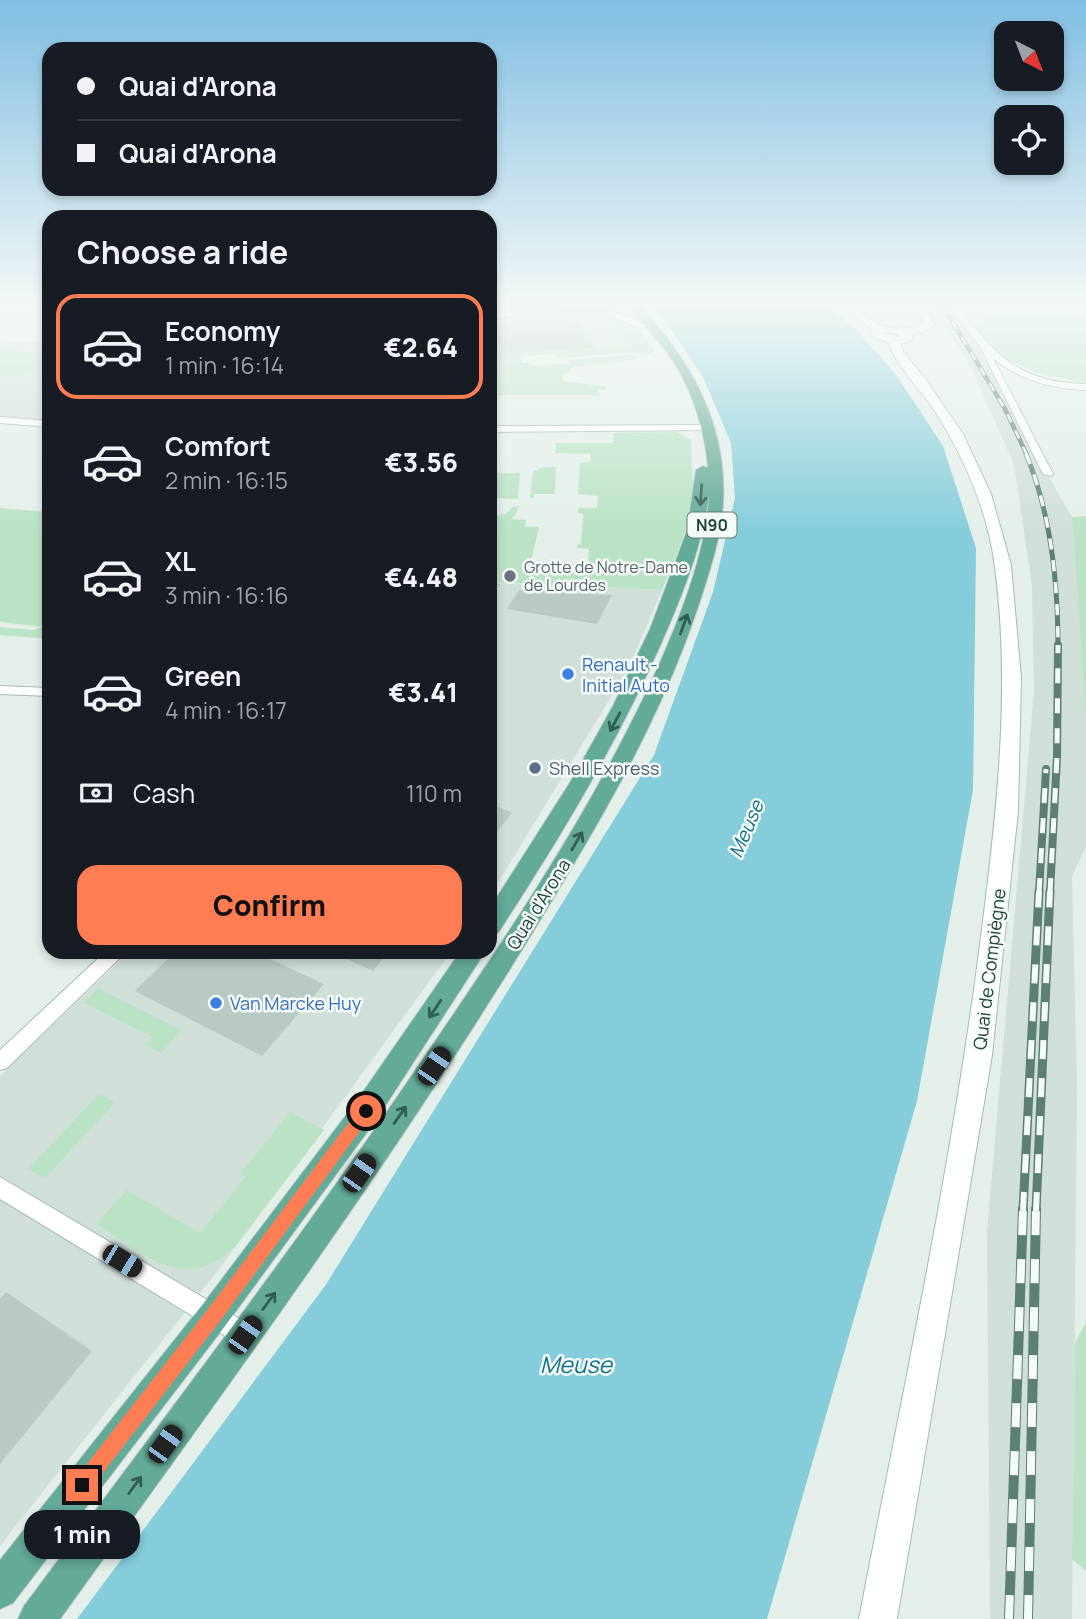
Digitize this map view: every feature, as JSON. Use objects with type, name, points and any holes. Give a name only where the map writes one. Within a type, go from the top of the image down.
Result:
[{"type":"main road","name":"Quai d'Arona","points":[[37,1619],[245,1335],[489,985],[575,845],[632,741],[663,679],[686,621],[707,553],[716,498],[715,456],[703,427],[678,382]]},
{"type":"main road","name":"Quai d'Arona","points":[[497,915],[594,762],[631,692],[674,593],[700,510],[703,473],[703,427],[696,392],[691,382]]},
{"type":"main road","name":"Quai de Compiègne","points":[[878,1619],[979,1055],[1007,811],[1012,678],[1003,565],[984,494],[956,434],[921,382]]},
{"type":"main road","points":[[0,1590],[214,1315],[366,1111],[468,959]]},
{"type":"street","points":[[999,382],[1048,474]]},
{"type":"street","points":[[1039,382],[1086,387]]},
{"type":"street","points":[[0,420],[42,423]]},
{"type":"street","points":[[497,429],[703,427]]},
{"type":"street","points":[[0,690],[42,692]]},
{"type":"street","points":[[0,1062],[110,959]]},
{"type":"street","points":[[0,1188],[245,1335]]},
{"type":"shaded area","points":[[0,382],[42,382],[42,419],[0,416]]},
{"type":"shaded area","points":[[977,382],[1002,382],[1047,474],[1072,517],[1086,722],[1086,846],[1072,876],[1077,1086],[1072,1619],[990,1619],[987,1232],[1034,691],[1032,585],[1014,465]]},
{"type":"shaded area","points":[[503,583],[662,590],[628,669],[497,884],[497,589]]},
{"type":"shaded area","points":[[122,959],[446,959],[220,1268],[0,1546],[0,1076]]},
{"type":"green space","points":[[497,382],[565,382],[605,386],[606,389],[598,390],[600,395],[497,395]]},
{"type":"green space","points":[[676,432],[691,440],[693,489],[686,531],[662,590],[497,582],[497,515],[506,514],[512,507],[519,506],[515,516],[510,519],[526,520],[525,527],[539,527],[531,562],[588,564],[589,549],[577,548],[577,545],[581,544],[583,514],[578,513],[578,508],[597,508],[598,496],[578,494],[580,463],[590,462],[591,454],[555,453],[556,443],[613,443],[613,433]]},
{"type":"green space","points":[[542,467],[556,467],[555,494],[534,494],[534,498],[530,498],[533,472]]},
{"type":"green space","points":[[497,473],[520,473],[518,499],[497,498]]},
{"type":"green space","points":[[0,508],[42,511],[42,627],[0,622]]},
{"type":"green space","points":[[1086,516],[1086,722],[1072,517]]},
{"type":"green space","points":[[0,627],[32,630],[42,628],[42,638],[0,635]]},
{"type":"green space","points":[[98,988],[182,1030],[161,1053],[145,1045],[152,1037],[84,1003]]},
{"type":"green space","points":[[99,1094],[115,1103],[45,1178],[28,1169]]},
{"type":"green space","points":[[290,1112],[324,1130],[236,1246],[217,1261],[199,1268],[182,1269],[165,1265],[96,1224],[127,1190],[200,1233],[246,1176],[241,1173]]},
{"type":"green space","points":[[1086,1322],[1086,1571],[1072,1559],[1075,1343]]},
{"type":"water","name":"Meuse","points":[[705,382],[901,382],[943,446],[976,548],[973,790],[917,1101],[767,1619],[77,1619],[325,1286],[654,755],[713,592],[735,498],[731,443]]},
{"type":"building","points":[[519,590],[612,595],[597,624],[507,609]]},
{"type":"building","points":[[497,806],[512,813],[497,832]]},
{"type":"building","name":"Van Marcke Huy","points":[[168,959],[270,959],[324,984],[262,1056],[135,991]]},
{"type":"building","points":[[346,959],[382,959],[373,971]]},
{"type":"building","points":[[6,1292],[92,1351],[0,1464],[0,1299]]},
{"type":"railway","points":[[988,382],[1027,455]]},
{"type":"railway","points":[[1026,454],[1042,500],[1047,524],[1057,598],[1058,646]]},
{"type":"railway","points":[[1050,893],[1057,756],[1058,646]]},
{"type":"railway","points":[[1039,893],[1046,769]]},
{"type":"railway","points":[[1023,1211],[1039,891]]},
{"type":"railway","points":[[1036,1211],[1050,891]]},
{"type":"railway","points":[[1009,1619],[1023,1209]]},
{"type":"railway","points":[[1028,1619],[1036,1209]]},
{"type":"place","name":"Grotte de Notre-Dame de Lourdes","points":[[510,576]]},
{"type":"place","name":"Renault - Initial Auto","points":[[568,674]]},
{"type":"place","name":"Shell Express","points":[[535,768]]},
{"type":"place","name":"Van Marcke Huy","points":[[216,1003]]},
{"type":"route","points":[[82,1485],[214,1315],[366,1111]]}]
